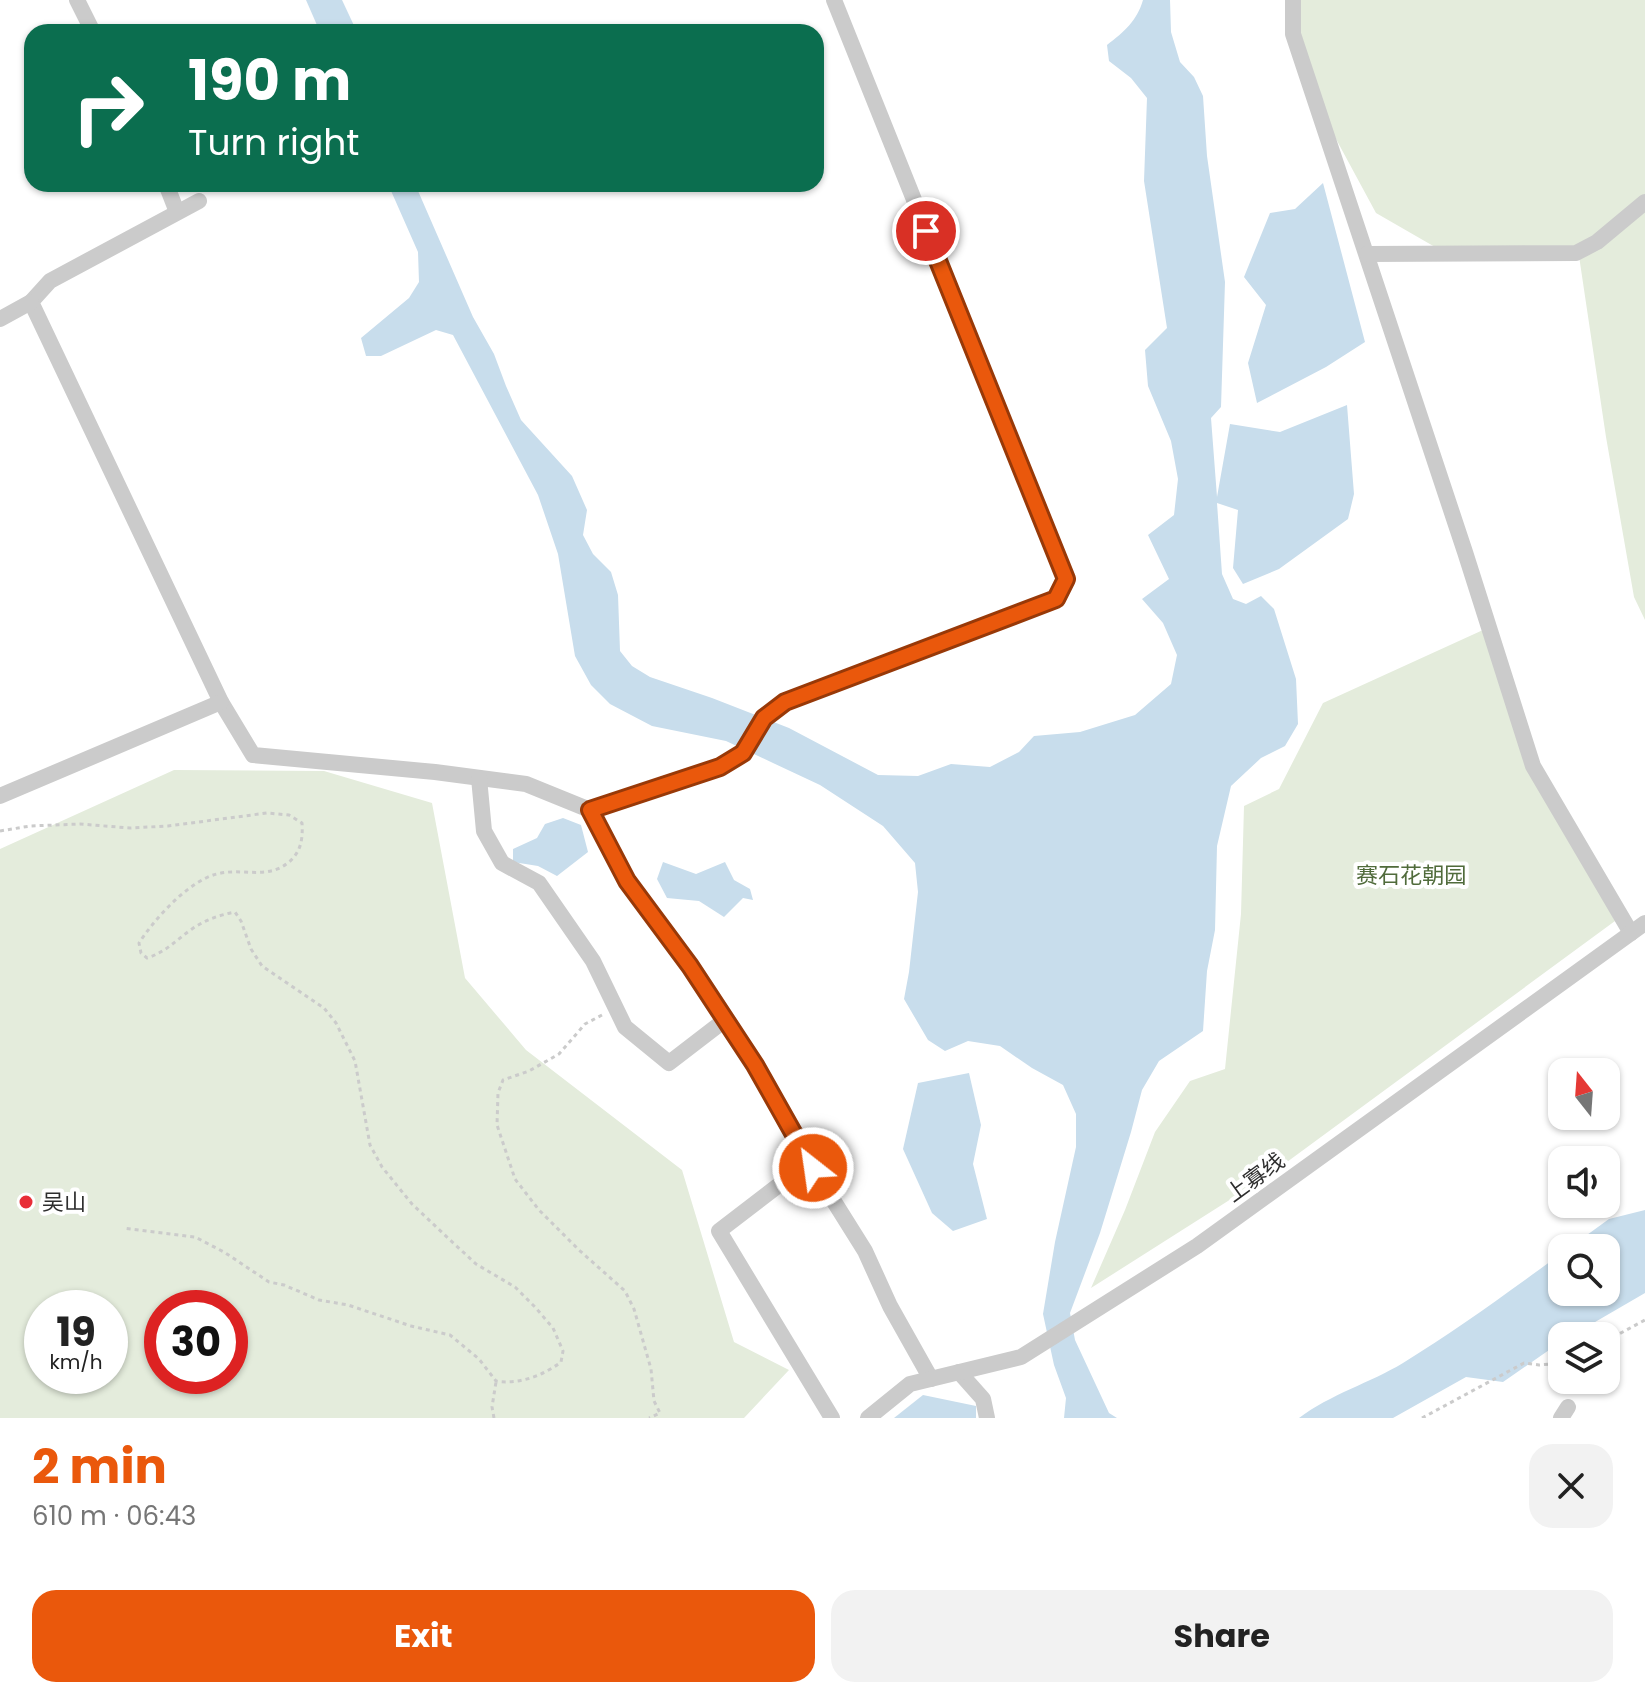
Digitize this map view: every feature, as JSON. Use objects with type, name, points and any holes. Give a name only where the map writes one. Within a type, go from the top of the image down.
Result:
[{"type":"street","points":[[77,0],[89,24]]},
{"type":"street","points":[[590,810],[720,767],[743,753],[764,718],[785,702],[1056,599],[1066,579],[834,0]]},
{"type":"street","points":[[1293,0],[1293,34],[1533,766],[1638,928]]},
{"type":"street","points":[[169,192],[177,212]]},
{"type":"street","points":[[0,319],[31,302],[50,281],[199,201]]},
{"type":"street","points":[[1367,254],[1576,253],[1597,242],[1645,202]]},
{"type":"street","points":[[31,302],[221,702],[253,755],[526,784],[590,810],[627,881],[690,966],[755,1065],[809,1162],[865,1251],[890,1306],[931,1379]]},
{"type":"street","points":[[0,796],[221,702]]},
{"type":"street","points":[[479,778],[484,831],[502,863],[539,883],[593,961],[625,1027],[669,1063],[725,1020]]},
{"type":"street","name":"上寡线","points":[[868,1418],[910,1384],[1021,1357],[1197,1246],[1638,928]]},
{"type":"street","points":[[809,1162],[719,1231],[832,1418]]},
{"type":"street","points":[[959,1372],[983,1399],[987,1418]]},
{"type":"path","points":[[0,831],[80,824],[130,828],[168,826],[267,813],[289,815],[302,823],[303,839],[296,856],[281,869],[269,873],[237,870],[205,878],[191,887],[148,929],[139,943],[141,953],[147,958],[161,954],[204,922],[217,915],[235,912],[262,966],[324,1008],[336,1023],[355,1061],[370,1145],[382,1167],[412,1204],[476,1264],[515,1287],[535,1307],[553,1328],[563,1351],[561,1362],[547,1373],[507,1383],[496,1381],[479,1359],[450,1335],[348,1305],[319,1300],[269,1282],[195,1237],[123,1228]]},
{"type":"path","points":[[616,1008],[585,1024],[559,1054],[529,1071],[503,1080],[498,1093],[497,1125],[515,1179],[539,1210],[625,1291],[634,1309],[651,1369],[654,1401],[660,1413],[649,1418]]},
{"type":"path","points":[[1620,1333],[1645,1320]]},
{"type":"path","points":[[1422,1418],[1524,1363],[1548,1364]]},
{"type":"path","points":[[494,1418],[492,1407],[496,1381]]},
{"type":"green space","points":[[1295,0],[1645,0],[1645,620],[1634,597],[1579,256],[1435,247],[1376,213],[1309,89]]},
{"type":"green space","name":"赛石花朝园","points":[[1483,630],[1533,766],[1615,921],[1272,1173],[1091,1288],[1155,1132],[1190,1081],[1225,1069],[1241,914],[1244,806],[1279,789],[1323,703]]},
{"type":"green space","points":[[174,770],[324,771],[432,803],[465,978],[526,1050],[682,1170],[734,1342],[789,1370],[744,1418],[0,1418],[0,849]]},
{"type":"water","points":[[306,0],[342,0],[353,24],[316,24]]},
{"type":"water","points":[[1143,0],[1170,0],[1171,32],[1180,62],[1194,77],[1203,96],[1207,156],[1225,282],[1221,407],[1211,418],[1217,497],[1230,424],[1280,432],[1347,405],[1354,494],[1348,519],[1279,569],[1243,584],[1233,568],[1238,510],[1217,503],[1222,574],[1233,599],[1246,604],[1261,596],[1274,609],[1296,679],[1298,724],[1285,746],[1261,758],[1231,786],[1217,846],[1215,930],[1207,971],[1203,1031],[1159,1061],[1142,1090],[1100,1233],[1070,1313],[1075,1340],[1109,1413],[1117,1418],[1064,1418],[1066,1398],[1054,1365],[1043,1314],[1076,1147],[1076,1114],[1063,1085],[1000,1046],[968,1041],[945,1051],[928,1040],[904,999],[918,892],[915,863],[883,826],[820,785],[726,741],[652,726],[610,704],[591,685],[575,656],[558,554],[538,495],[453,335],[436,330],[381,356],[366,356],[361,338],[409,298],[419,282],[418,252],[392,192],[418,192],[473,317],[494,354],[521,420],[572,476],[587,510],[583,535],[593,554],[611,572],[618,595],[620,651],[632,666],[650,677],[789,728],[878,775],[918,776],[951,764],[990,767],[1019,752],[1034,736],[1080,732],[1135,715],[1171,684],[1177,655],[1163,623],[1142,599],[1169,579],[1148,535],[1174,515],[1178,479],[1171,441],[1148,386],[1145,350],[1167,328],[1144,181],[1147,98],[1131,78],[1109,61],[1107,45],[1129,26]]},
{"type":"water","points":[[1323,183],[1365,342],[1326,367],[1257,403],[1248,363],[1266,305],[1244,277],[1270,213],[1295,209]]},
{"type":"water","points":[[563,818],[581,825],[588,852],[557,876],[538,866],[513,862],[513,849],[537,838],[545,824]]},
{"type":"water","points":[[663,862],[696,874],[725,862],[734,880],[750,889],[753,900],[743,898],[724,917],[699,901],[667,898],[657,879]]},
{"type":"water","points":[[969,1073],[981,1125],[973,1164],[987,1219],[953,1231],[932,1213],[903,1149],[918,1083]]},
{"type":"water","points":[[1645,1210],[1645,1293],[1595,1322],[1548,1322],[1548,1351],[1503,1382],[1466,1377],[1393,1418],[1299,1418],[1324,1402],[1403,1363],[1548,1263],[1548,1306],[1620,1306],[1620,1234],[1588,1234],[1609,1219]]},
{"type":"water","points":[[923,1395],[976,1406],[976,1418],[894,1418]]},
{"type":"place","name":"吴山","points":[[26,1202]]},
{"type":"route","points":[[813,1168],[755,1065],[690,966],[627,881],[590,810],[720,767],[743,753],[764,718],[785,702],[1056,599],[1066,579],[926,231]]}]
